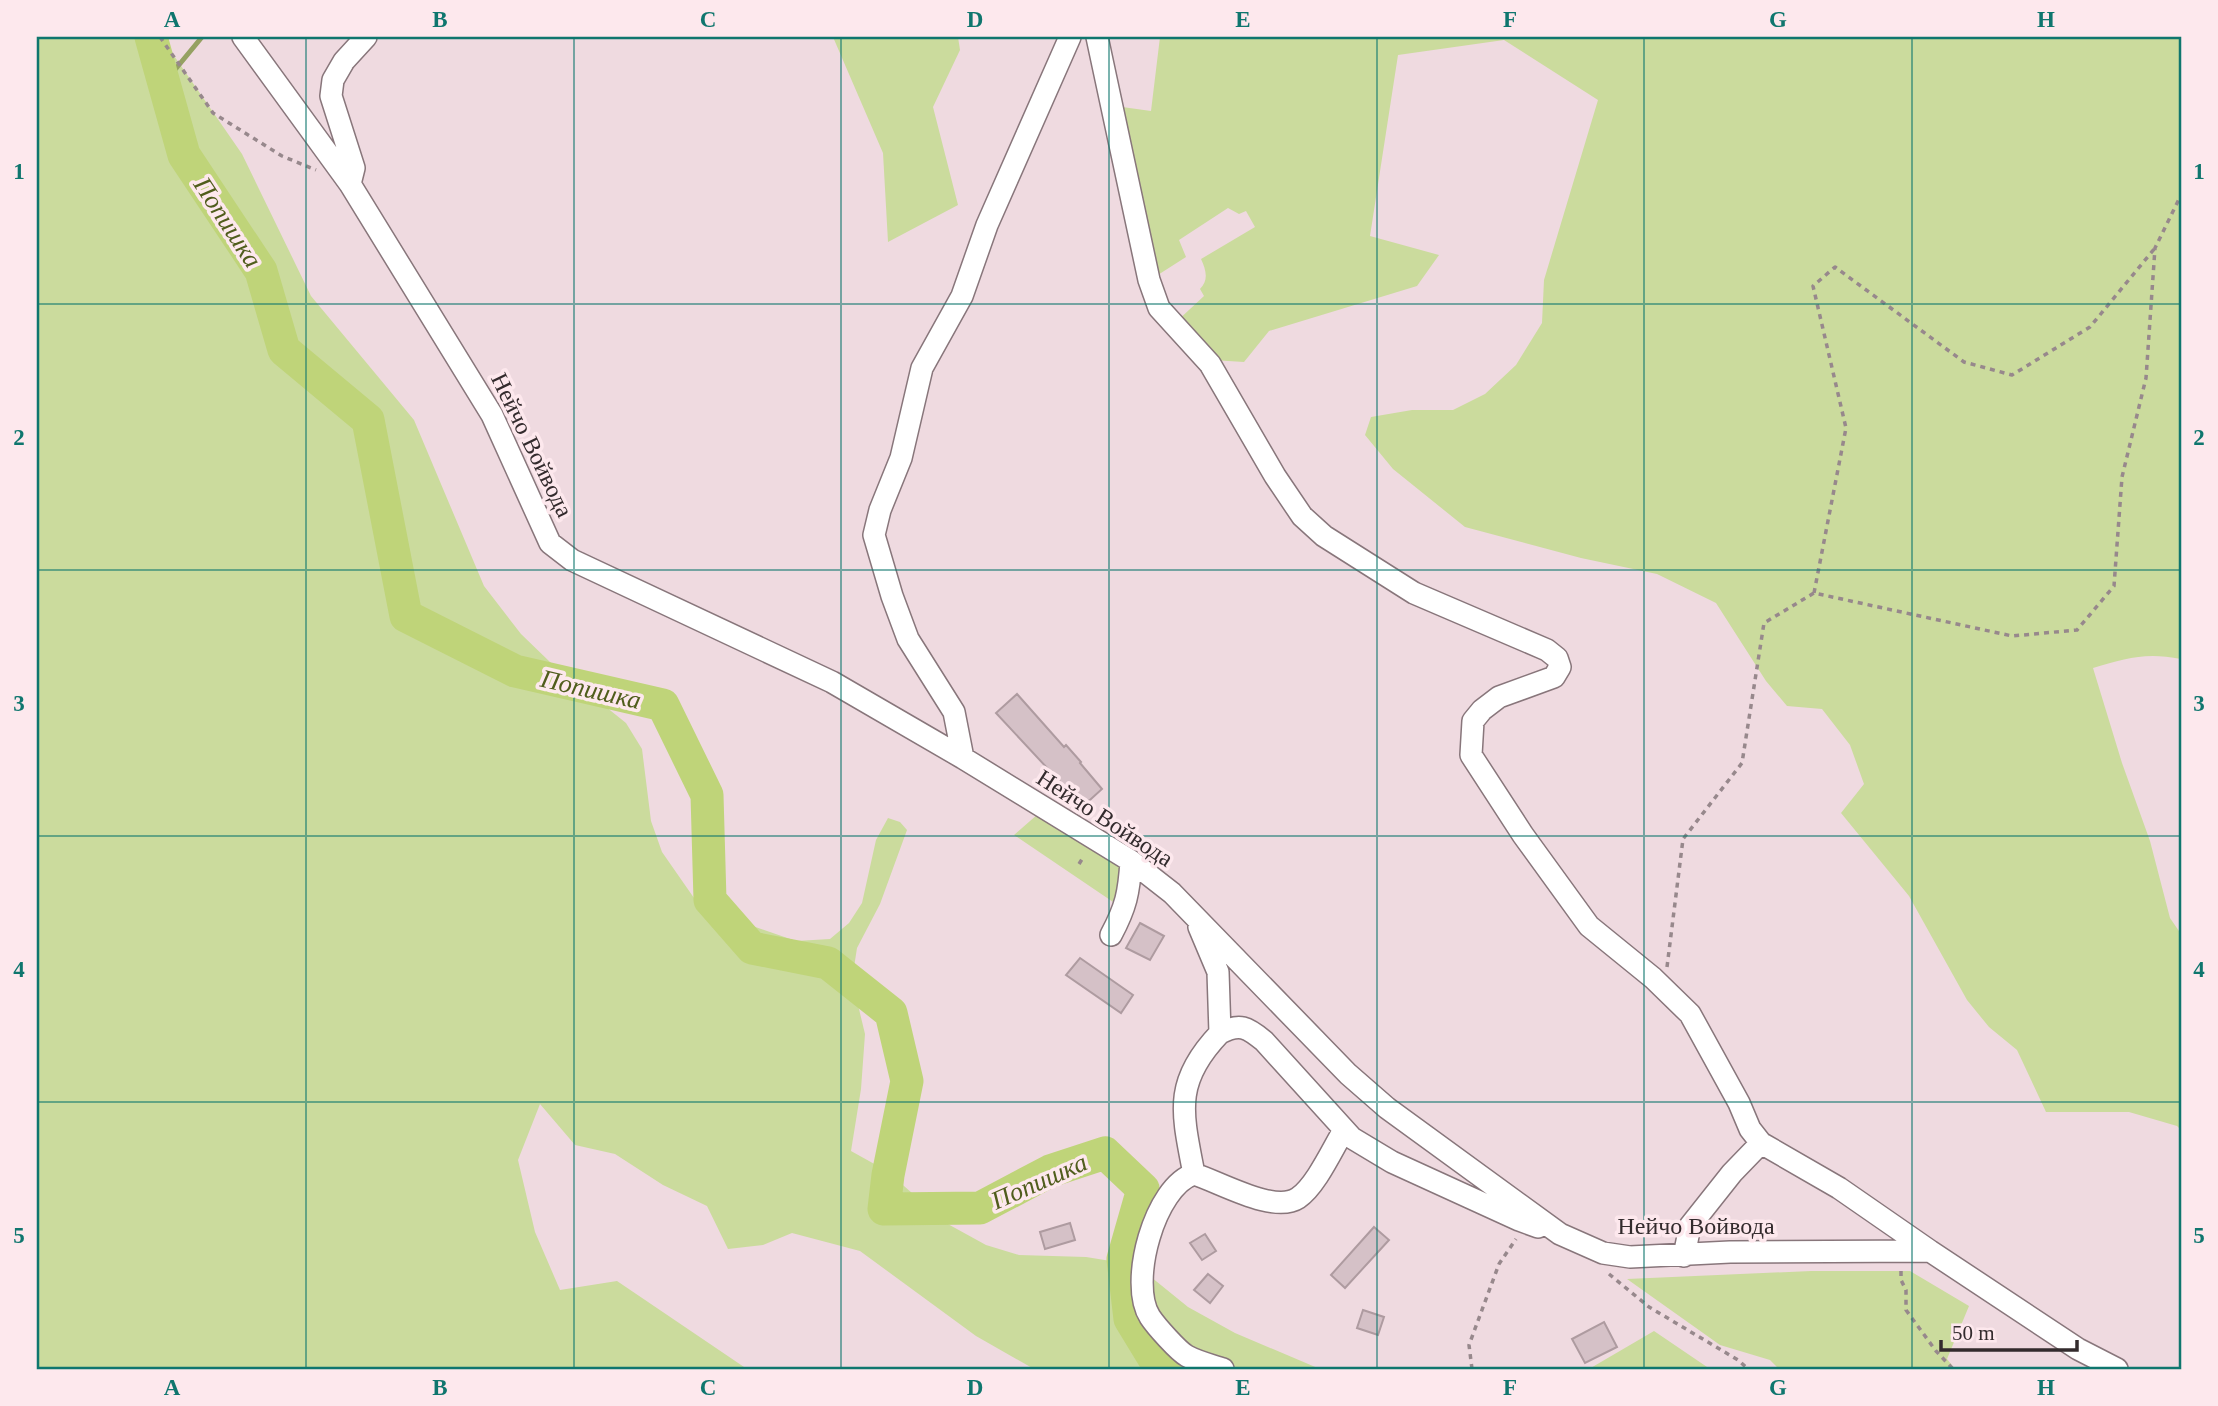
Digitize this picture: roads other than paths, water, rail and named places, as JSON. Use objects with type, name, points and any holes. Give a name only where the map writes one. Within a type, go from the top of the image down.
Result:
[{"type":"street","name":"Нейчо Войвода","points":[[243,37],[350,184],[492,415],[550,543],[572,560],[832,682],[963,758],[1131,862],[1172,893],[1348,1074],[1387,1108],[1560,1234],[1603,1252],[1630,1257],[1730,1252],[1930,1251]]},
{"type":"street","points":[[350,184],[354,168],[331,96],[333,80],[344,61],[366,37]]},
{"type":"street","points":[[963,758],[954,712],[908,639],[874,535],[880,510],[901,458],[922,368],[962,296],[987,225],[1070,37]]},
{"type":"street","points":[[1097,37],[1146,267],[1159,308],[1210,364],[1275,476],[1302,516],[1324,536],[1414,593],[1547,650],[1557,658],[1560,667],[1554,677],[1499,698],[1482,710],[1473,721],[1471,755],[1522,835],[1590,926],[1690,1014],[1739,1103],[1750,1129],[1761,1143],[1839,1188],[2078,1349],[2117,1369]]},
{"type":"street","points":[[1111,935],[1125,911],[1131,862]]},
{"type":"street","points":[[1194,916],[1218,972],[1220,1033]]},
{"type":"street","points":[[1194,1174],[1183,1105],[1187,1082],[1193,1065],[1203,1050],[1220,1033],[1232,1027],[1243,1027],[1264,1041],[1352,1138],[1392,1162],[1527,1223],[1560,1234]]},
{"type":"street","points":[[1223,1369],[1185,1355],[1150,1316],[1143,1299],[1148,1239],[1159,1212],[1172,1190],[1186,1176],[1194,1174],[1224,1187],[1274,1202],[1286,1203],[1300,1197],[1344,1130]]},
{"type":"street","points":[[1684,1256],[1690,1226],[1704,1206],[1761,1143]]},
{"type":"waterway","name":"Попишка","points":[[151,37],[184,155],[261,271],[284,350],[368,420],[406,616],[515,671],[663,705],[707,795],[710,900],[752,948],[828,963],[891,1013],[907,1081],[884,1209],[980,1208],[1050,1171],[1105,1153],[1143,1189],[1123,1259],[1130,1319],[1158,1365],[1174,1369]]},
{"type":"waterway","points":[[164,83],[202,37]]}]
